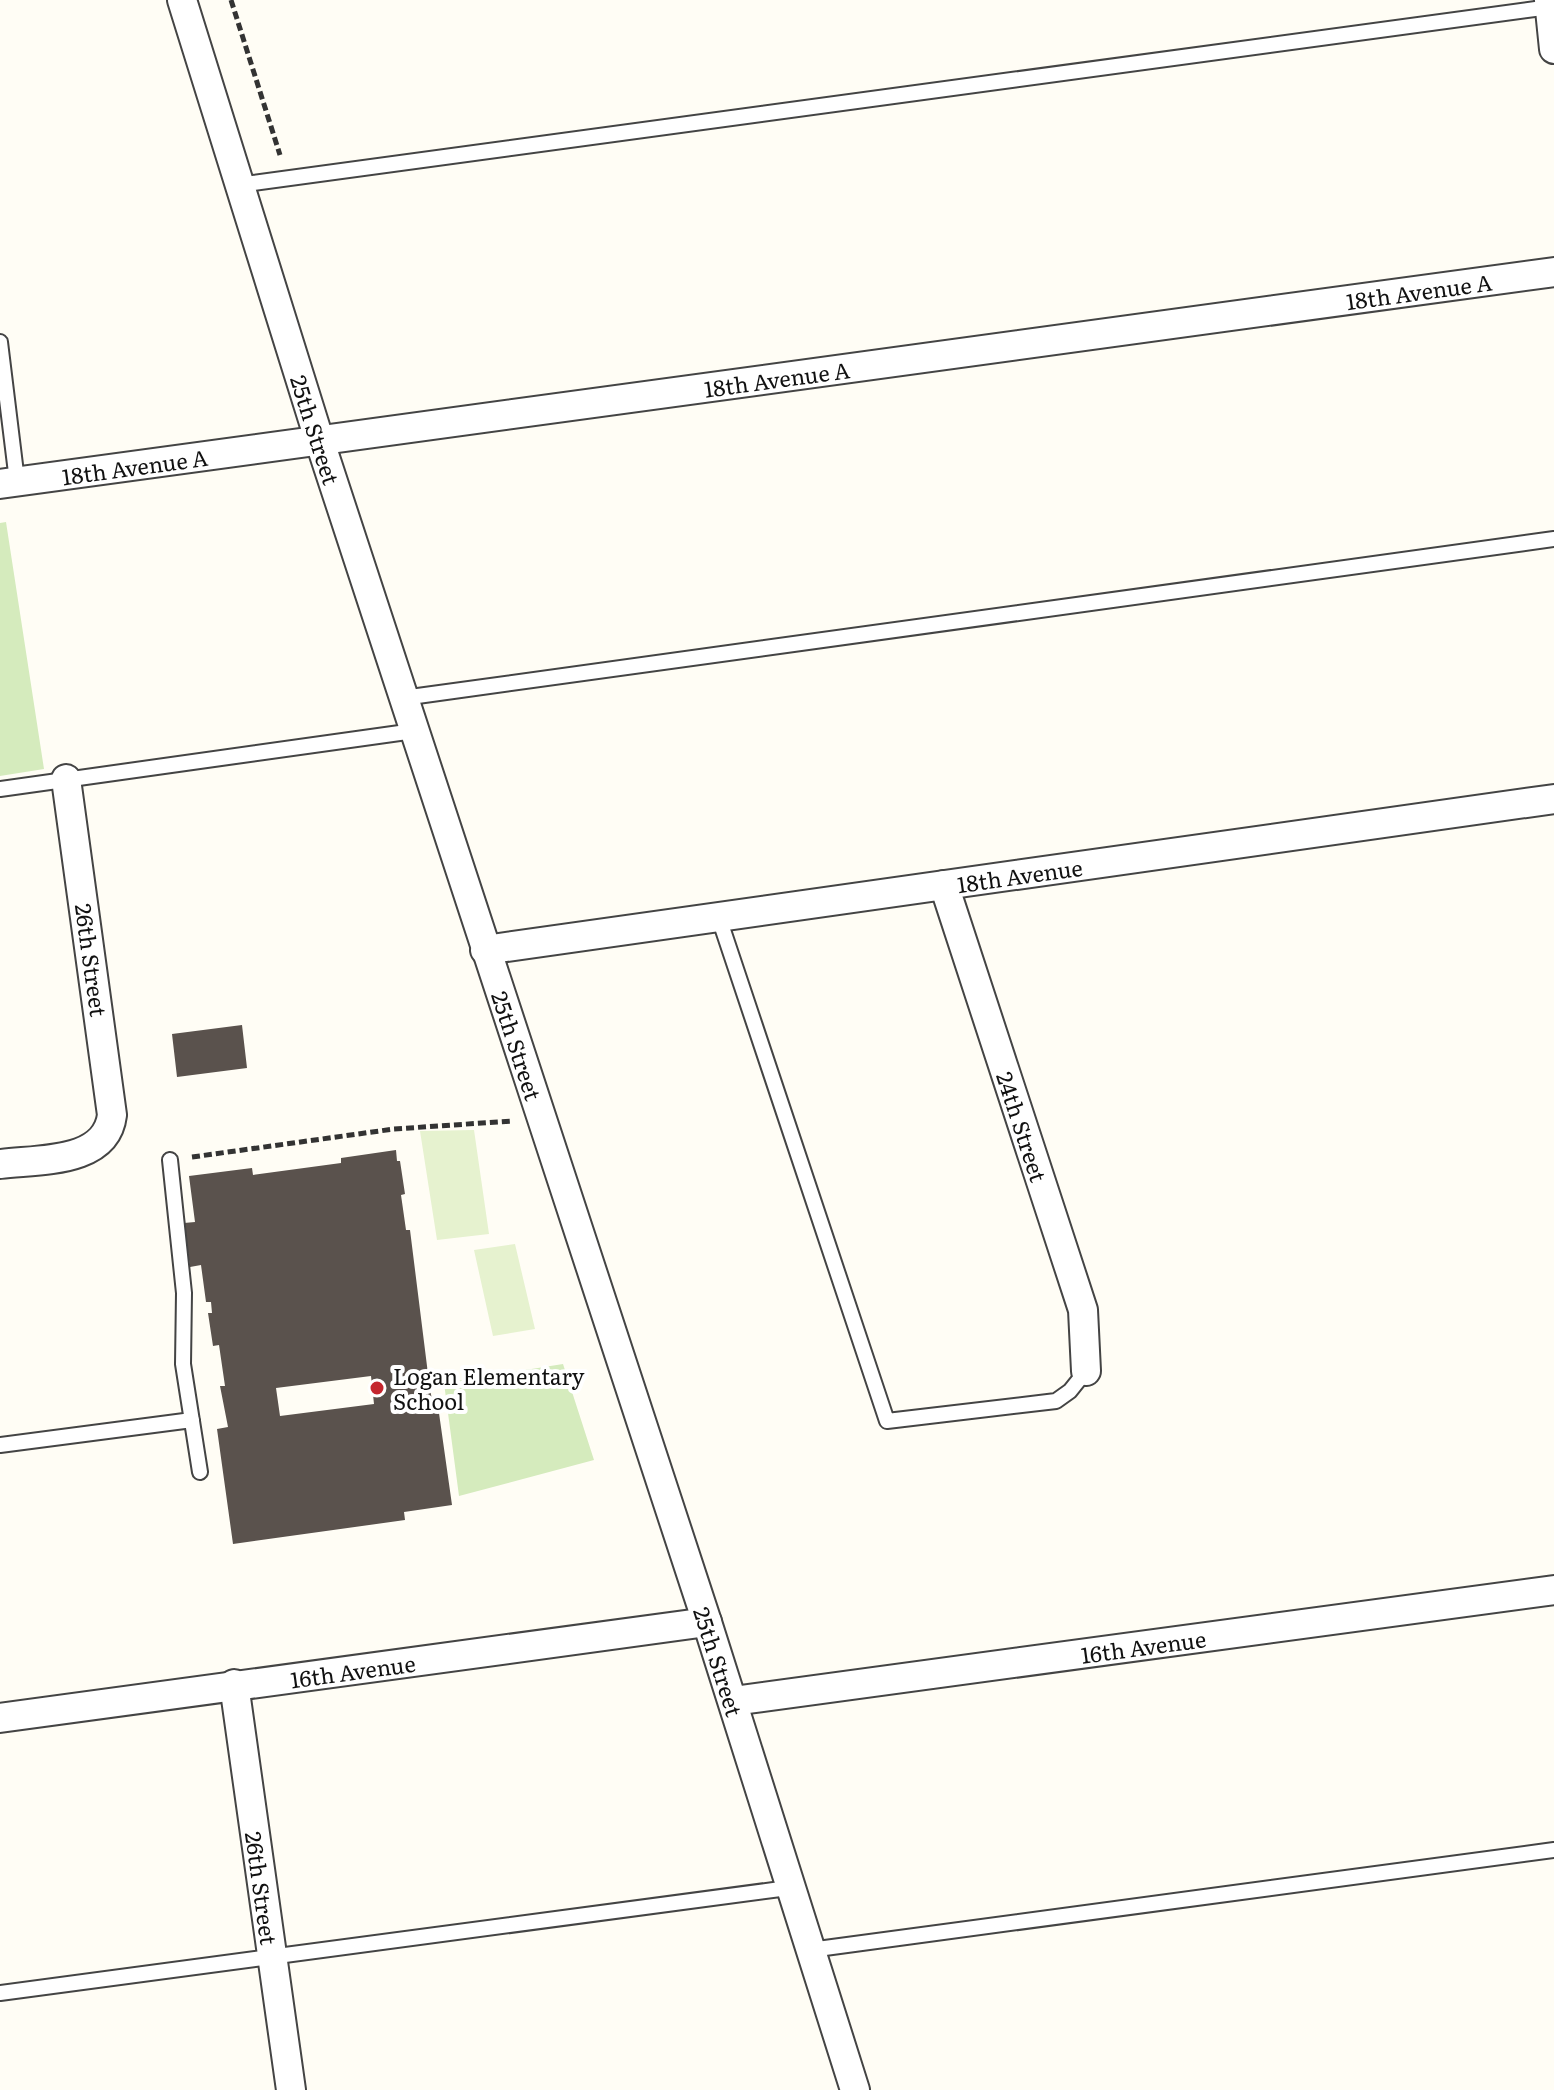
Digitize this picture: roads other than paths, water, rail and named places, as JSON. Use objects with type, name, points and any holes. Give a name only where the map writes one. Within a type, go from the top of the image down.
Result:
[{"type":"street","name":"25th Street","points":[[182,0],[237,185],[733,1701],[788,1888],[855,2090]]},
{"type":"street","points":[[1549,4],[1554,49]]},
{"type":"street","name":"18th Avenue A","points":[[9,482],[1554,272]]},
{"type":"street","name":"26th Street","points":[[0,1164],[73,1154],[104,1140],[110,1130],[112,1115],[66,779]]},
{"type":"street","name":"18th Avenue","points":[[485,950],[1554,799]]},
{"type":"street","name":"24th Street","points":[[944,885],[1083,1310],[1086,1371]]},
{"type":"street","name":"16th Avenue","points":[[733,1701],[1554,1590]]},
{"type":"street","name":"16th Avenue","points":[[0,1718],[707,1622]]},
{"type":"street","name":"26th Street","points":[[234,1684],[291,2090]]},
{"type":"lane","points":[[237,185],[1549,4]]},
{"type":"lane","points":[[0,342],[9,482]]},
{"type":"lane","points":[[403,698],[1554,539]]},
{"type":"lane","points":[[0,789],[414,731]]},
{"type":"lane","points":[[719,918],[887,1421],[1056,1401],[1086,1371]]},
{"type":"lane","points":[[170,1160],[184,1293],[183,1364],[200,1472]]},
{"type":"lane","points":[[0,1445],[192,1420]]},
{"type":"lane","points":[[810,1950],[1554,1850]]},
{"type":"lane","points":[[0,1993],[788,1888]]},
{"type":"place","name":"Logan Elementary School","points":[[377,1388]]}]
